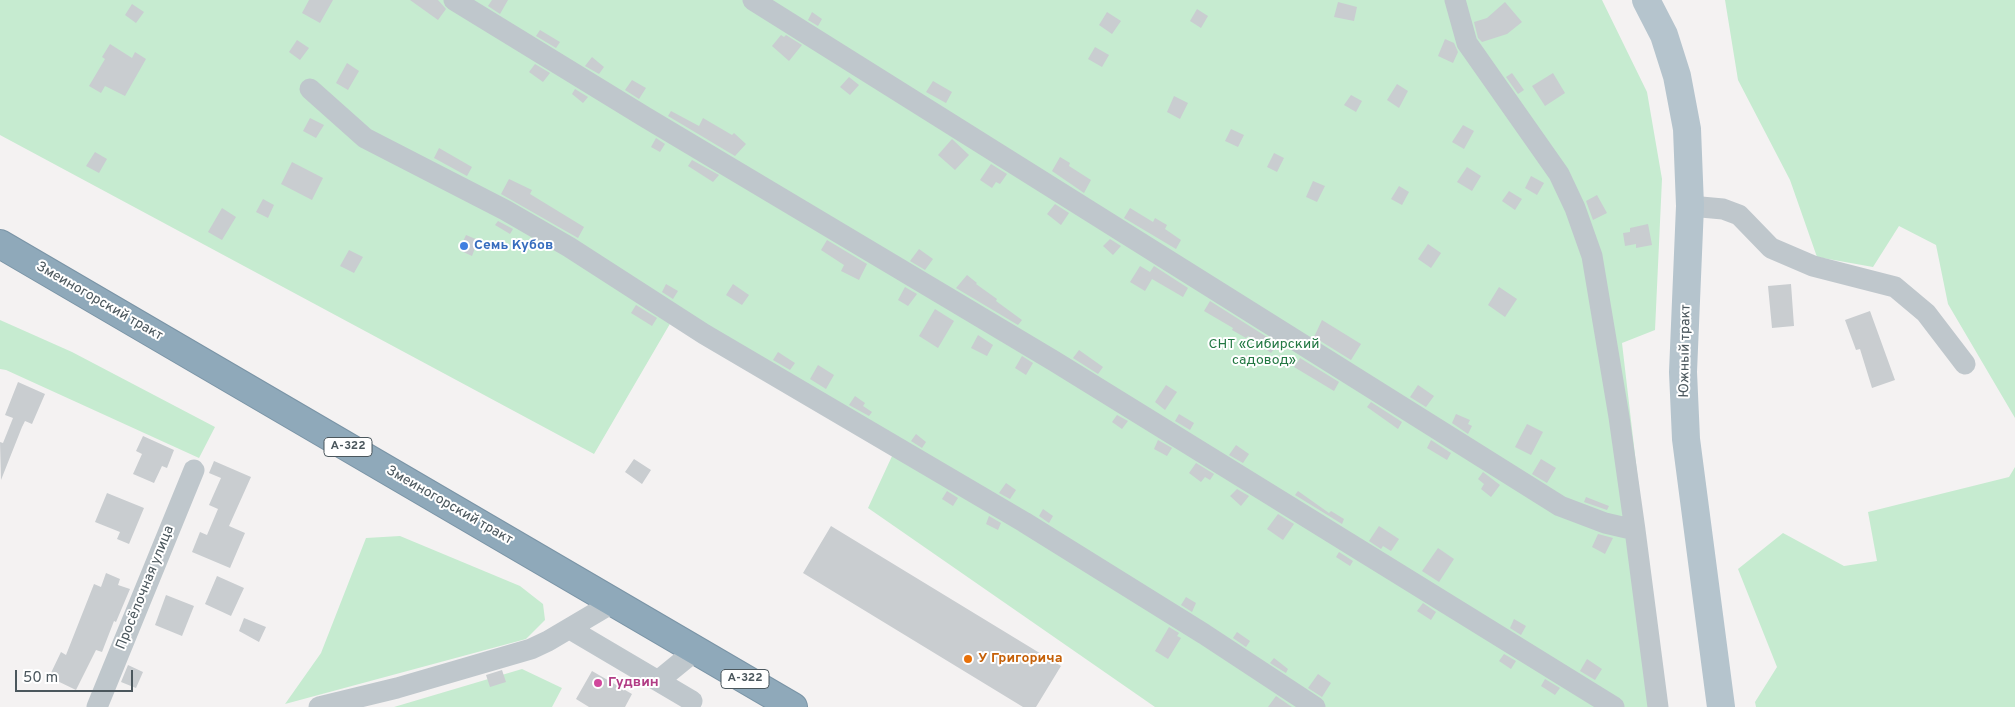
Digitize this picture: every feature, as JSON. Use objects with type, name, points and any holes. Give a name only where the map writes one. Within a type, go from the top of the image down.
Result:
[{"type":"highway","name":"Змеиногорский тракт","points":[[0,244],[793,707]]},
{"type":"main road","name":"Южный тракт","points":[[1646,0],[1664,35],[1677,76],[1687,129],[1690,206],[1683,372],[1686,439],[1721,707]]},
{"type":"street","points":[[454,0],[637,112],[1054,361],[1614,707]]},
{"type":"street","points":[[753,0],[1560,506],[1605,523],[1635,530]]},
{"type":"street","points":[[1454,0],[1467,43],[1559,174],[1575,208],[1592,256],[1619,417],[1658,707]]},
{"type":"street","points":[[310,89],[365,138],[496,205],[561,242],[704,334],[1024,522],[1204,634],[1315,707]]},
{"type":"street","points":[[1690,206],[1723,209],[1739,215],[1771,248],[1812,266],[1895,288],[1926,314],[1965,364]]},
{"type":"street","name":"Просёлочная улица","points":[[97,707],[194,470]]},
{"type":"street","points":[[319,707],[396,688],[531,649],[614,602]]},
{"type":"street","points":[[570,628],[692,701]]},
{"type":"street","points":[[658,682],[696,650]]},
{"type":"green space","name":"СНТ «Сибирский садовод»","points":[[0,0],[1602,0],[1647,92],[1662,179],[1655,330],[1622,343],[1655,627],[1660,707],[1155,707],[868,508],[893,454],[671,322],[594,454],[0,135]]},
{"type":"green space","points":[[1725,0],[2015,0],[2015,418],[1948,304],[1936,245],[1899,226],[1873,267],[1817,257],[1790,180],[1738,80]]},
{"type":"green space","points":[[0,320],[72,352],[215,427],[199,458],[6,370],[0,369]]},
{"type":"green space","points":[[2015,467],[2015,707],[1756,707],[1755,702],[1777,667],[1738,569],[1783,533],[1844,566],[1877,561],[1868,512],[2009,477]]},
{"type":"green space","points":[[400,536],[520,586],[543,604],[545,620],[526,639],[285,704],[321,653],[366,538]]},
{"type":"green space","points":[[522,669],[562,688],[552,707],[394,707]]},
{"type":"building","points":[[309,0],[333,0],[320,23],[302,13]]},
{"type":"building","points":[[410,0],[438,0],[446,9],[438,20]]},
{"type":"building","points":[[492,0],[508,0],[500,14],[488,6]]},
{"type":"building","points":[[1338,2],[1357,7],[1354,21],[1334,17]]},
{"type":"building","points":[[1505,2],[1522,22],[1507,34],[1482,42],[1478,38],[1474,22],[1487,18]]},
{"type":"building","points":[[132,4],[144,12],[136,23],[125,15]]},
{"type":"building","points":[[1197,9],[1208,16],[1201,28],[1190,21]]},
{"type":"building","points":[[812,12],[822,19],[818,26],[808,20]]},
{"type":"building","points":[[1107,12],[1121,21],[1112,34],[1099,25]]},
{"type":"building","points":[[540,30],[560,42],[556,48],[536,36]]},
{"type":"building","points":[[781,35],[784,37],[786,35],[802,45],[789,61],[772,46]]},
{"type":"building","points":[[1445,39],[1454,43],[1458,52],[1453,63],[1438,56]]},
{"type":"building","points":[[297,40],[309,48],[300,60],[289,52]]},
{"type":"building","points":[[110,44],[132,58],[135,52],[146,59],[125,96],[105,86],[101,93],[89,86],[105,59],[102,57]]},
{"type":"building","points":[[1095,47],[1109,55],[1102,67],[1088,59]]},
{"type":"building","points":[[592,57],[604,67],[599,74],[585,66]]},
{"type":"building","points":[[347,63],[359,71],[348,90],[336,83]]},
{"type":"building","points":[[535,64],[550,73],[543,82],[529,72]]},
{"type":"building","points":[[1512,73],[1524,90],[1518,94],[1506,77]]},
{"type":"building","points":[[1553,73],[1565,93],[1545,106],[1532,86]]},
{"type":"building","points":[[849,77],[859,85],[850,95],[840,87]]},
{"type":"building","points":[[632,80],[646,88],[639,99],[625,90]]},
{"type":"building","points":[[933,81],[952,92],[946,103],[926,92]]},
{"type":"building","points":[[1397,84],[1408,91],[1399,108],[1387,100]]},
{"type":"building","points":[[575,89],[588,97],[583,103],[572,94]]},
{"type":"building","points":[[1351,95],[1362,101],[1356,112],[1344,105]]},
{"type":"building","points":[[1174,96],[1188,103],[1180,119],[1167,112]]},
{"type":"building","points":[[671,111],[699,126],[703,118],[732,135],[734,133],[746,144],[735,156],[668,116]]},
{"type":"building","points":[[310,118],[324,125],[316,138],[303,131]]},
{"type":"building","points":[[1463,125],[1474,131],[1464,149],[1452,142]]},
{"type":"building","points":[[1231,129],[1244,135],[1238,147],[1225,141]]},
{"type":"building","points":[[656,138],[665,144],[660,152],[651,147]]},
{"type":"building","points":[[952,139],[969,155],[955,170],[938,155]]},
{"type":"building","points":[[439,148],[472,167],[467,176],[434,158]]},
{"type":"building","points":[[95,152],[107,159],[99,173],[86,166]]},
{"type":"building","points":[[1274,153],[1284,158],[1277,172],[1267,167]]},
{"type":"building","points":[[1060,157],[1070,163],[1069,166],[1091,180],[1084,193],[1052,171]]},
{"type":"building","points":[[692,160],[719,175],[713,182],[688,166]]},
{"type":"building","points":[[292,162],[323,178],[312,200],[281,184]]},
{"type":"building","points":[[991,164],[1007,174],[1000,184],[996,182],[992,188],[980,180]]},
{"type":"building","points":[[1467,167],[1481,176],[1472,191],[1457,182]]},
{"type":"building","points":[[1531,176],[1544,183],[1537,195],[1525,188]]},
{"type":"building","points":[[509,179],[532,190],[530,194],[584,227],[578,238],[501,194]]},
{"type":"building","points":[[1313,181],[1325,186],[1317,202],[1306,197]]},
{"type":"building","points":[[1399,186],[1409,192],[1402,205],[1391,199]]},
{"type":"building","points":[[1509,191],[1522,199],[1515,210],[1502,201]]},
{"type":"building","points":[[1597,195],[1607,213],[1593,220],[1586,201]]},
{"type":"building","points":[[263,199],[274,205],[268,218],[256,212]]},
{"type":"building","points":[[1055,204],[1069,213],[1061,225],[1047,214]]},
{"type":"building","points":[[222,208],[236,217],[222,240],[208,232]]},
{"type":"building","points":[[1130,208],[1153,222],[1155,218],[1167,225],[1165,229],[1181,240],[1176,249],[1124,218]]},
{"type":"building","points":[[498,221],[513,229],[510,234],[495,225]]},
{"type":"building","points":[[1648,224],[1652,245],[1636,248],[1636,244],[1625,246],[1623,233],[1630,232],[1630,228]]},
{"type":"building","points":[[466,235],[478,240],[472,256],[459,250]]},
{"type":"building","points":[[1110,239],[1121,246],[1113,255],[1103,246]]},
{"type":"building","points":[[827,240],[867,264],[859,280],[841,271],[844,265],[821,250]]},
{"type":"building","points":[[1428,244],[1441,253],[1431,268],[1418,259]]},
{"type":"building","points":[[919,249],[933,259],[925,270],[910,261]]},
{"type":"building","points":[[349,250],[363,257],[354,273],[340,266]]},
{"type":"building","points":[[1140,266],[1150,272],[1154,266],[1188,288],[1183,297],[1152,279],[1145,291],[1130,282]]},
{"type":"building","points":[[967,275],[997,299],[996,301],[1022,320],[1018,325],[956,288]]},
{"type":"building","points":[[666,284],[678,291],[673,299],[662,292]]},
{"type":"building","points":[[733,284],[749,295],[742,305],[726,295]]},
{"type":"building","points":[[1791,284],[1794,326],[1772,328],[1768,286]]},
{"type":"building","points":[[905,287],[917,294],[908,306],[898,300]]},
{"type":"building","points":[[1499,287],[1517,299],[1505,317],[1488,305]]},
{"type":"building","points":[[1210,301],[1278,344],[1271,353],[1248,336],[1246,338],[1232,330],[1233,328],[1204,311]]},
{"type":"building","points":[[636,305],[657,318],[652,326],[631,313]]},
{"type":"building","points":[[935,309],[954,321],[938,348],[919,336]]},
{"type":"building","points":[[1870,311],[1895,380],[1872,388],[1860,349],[1856,350],[1845,320]]},
{"type":"building","points":[[1322,320],[1361,344],[1351,360],[1314,337]]},
{"type":"building","points":[[978,335],[993,345],[987,356],[971,348]]},
{"type":"building","points":[[1079,350],[1103,367],[1098,374],[1073,358]]},
{"type":"building","points":[[778,352],[795,363],[790,370],[773,360]]},
{"type":"building","points":[[1022,356],[1033,363],[1026,375],[1015,368]]},
{"type":"building","points":[[1300,358],[1339,382],[1334,391],[1294,367]]},
{"type":"building","points":[[818,365],[834,375],[826,389],[810,379]]},
{"type":"building","points":[[18,382],[45,394],[32,424],[25,421],[1,480],[0,442],[3,443],[13,418],[5,415]]},
{"type":"building","points":[[1166,385],[1177,392],[1165,410],[1155,402]]},
{"type":"building","points":[[1418,385],[1434,396],[1426,407],[1410,397]]},
{"type":"building","points":[[855,396],[865,403],[863,406],[872,412],[869,416],[849,405]]},
{"type":"building","points":[[1371,402],[1402,422],[1398,429],[1367,407]]},
{"type":"building","points":[[1179,414],[1194,423],[1190,430],[1175,421]]},
{"type":"building","points":[[1456,414],[1470,420],[1468,424],[1472,426],[1468,434],[1452,423]]},
{"type":"building","points":[[1117,415],[1128,421],[1122,429],[1112,422]]},
{"type":"building","points":[[1527,424],[1543,432],[1531,455],[1515,447]]},
{"type":"building","points":[[916,434],[926,442],[922,448],[911,441]]},
{"type":"building","points":[[143,436],[174,450],[167,468],[162,466],[154,483],[133,474],[142,454],[136,451]]},
{"type":"building","points":[[1158,440],[1172,448],[1167,456],[1154,449]]},
{"type":"building","points":[[1431,440],[1451,453],[1447,460],[1427,448]]},
{"type":"building","points":[[1236,445],[1249,454],[1243,463],[1229,455]]},
{"type":"building","points":[[634,459],[651,470],[642,484],[625,472]]},
{"type":"building","points":[[1541,459],[1556,468],[1547,483],[1532,474]]},
{"type":"building","points":[[214,461],[251,477],[229,526],[245,533],[230,568],[192,552],[200,532],[207,535],[218,509],[209,505],[221,478],[209,473]]},
{"type":"building","points":[[1196,463],[1214,474],[1210,480],[1205,477],[1201,482],[1189,473]]},
{"type":"building","points":[[1483,472],[1500,485],[1491,497],[1481,489],[1484,484],[1478,479]]},
{"type":"building","points":[[1006,483],[1016,490],[1010,499],[999,493]]},
{"type":"building","points":[[1237,489],[1249,496],[1241,506],[1230,496]]},
{"type":"building","points":[[947,491],[958,498],[953,506],[942,499]]},
{"type":"building","points":[[1298,491],[1329,513],[1331,511],[1344,519],[1342,524],[1295,495]]},
{"type":"building","points":[[107,493],[144,508],[129,544],[117,539],[120,532],[95,522]]},
{"type":"building","points":[[1586,497],[1609,506],[1607,510],[1584,502]]},
{"type":"building","points":[[1043,509],[1053,516],[1049,523],[1039,516]]},
{"type":"building","points":[[1278,514],[1294,524],[1283,540],[1267,529]]},
{"type":"building","points":[[989,516],[1001,523],[998,530],[986,524]]},
{"type":"building","points":[[831,526],[1061,666],[1036,707],[1023,707],[803,573]]},
{"type":"building","points":[[1379,526],[1399,539],[1391,551],[1383,546],[1381,549],[1369,541]]},
{"type":"building","points":[[1598,534],[1613,538],[1605,554],[1592,547]]},
{"type":"building","points":[[1438,548],[1454,559],[1439,582],[1422,571]]},
{"type":"building","points":[[1339,552],[1353,561],[1350,566],[1336,557]]},
{"type":"building","points":[[106,573],[120,579],[118,585],[130,589],[116,622],[114,621],[102,652],[96,650],[76,690],[49,677],[61,652],[66,655],[94,584],[101,587]]},
{"type":"building","points":[[217,576],[244,588],[231,616],[205,604]]},
{"type":"building","points":[[166,595],[194,606],[182,636],[155,625]]},
{"type":"building","points":[[1186,597],[1196,603],[1192,612],[1181,605]]},
{"type":"building","points":[[1423,603],[1436,612],[1431,620],[1417,611]]},
{"type":"building","points":[[244,618],[266,627],[259,642],[239,631]]},
{"type":"building","points":[[1514,619],[1526,626],[1521,635],[1510,628]]},
{"type":"building","points":[[1169,627],[1179,633],[1177,636],[1181,638],[1168,659],[1155,651]]},
{"type":"building","points":[[1237,632],[1250,641],[1246,647],[1233,638]]},
{"type":"building","points":[[1504,654],[1516,661],[1511,669],[1499,661]]},
{"type":"building","points":[[1274,658],[1288,669],[1286,673],[1270,663]]},
{"type":"building","points":[[1587,659],[1602,669],[1595,680],[1580,671]]},
{"type":"building","points":[[128,665],[143,672],[136,688],[121,682]]},
{"type":"building","points":[[502,670],[506,682],[490,687],[486,675]]},
{"type":"building","name":"Гудвин","points":[[592,671],[632,694],[625,707],[589,707],[576,699]]},
{"type":"building","points":[[1318,674],[1331,683],[1322,697],[1308,688]]},
{"type":"building","points":[[1545,679],[1560,688],[1555,695],[1541,686]]},
{"type":"building","points":[[1276,696],[1292,707],[1268,707]]},
{"type":"place","name":"Семь Кубов","points":[[464,246]]},
{"type":"place","name":"У Григорича","points":[[968,659]]},
{"type":"place","name":"Гудвин","points":[[598,683]]}]
